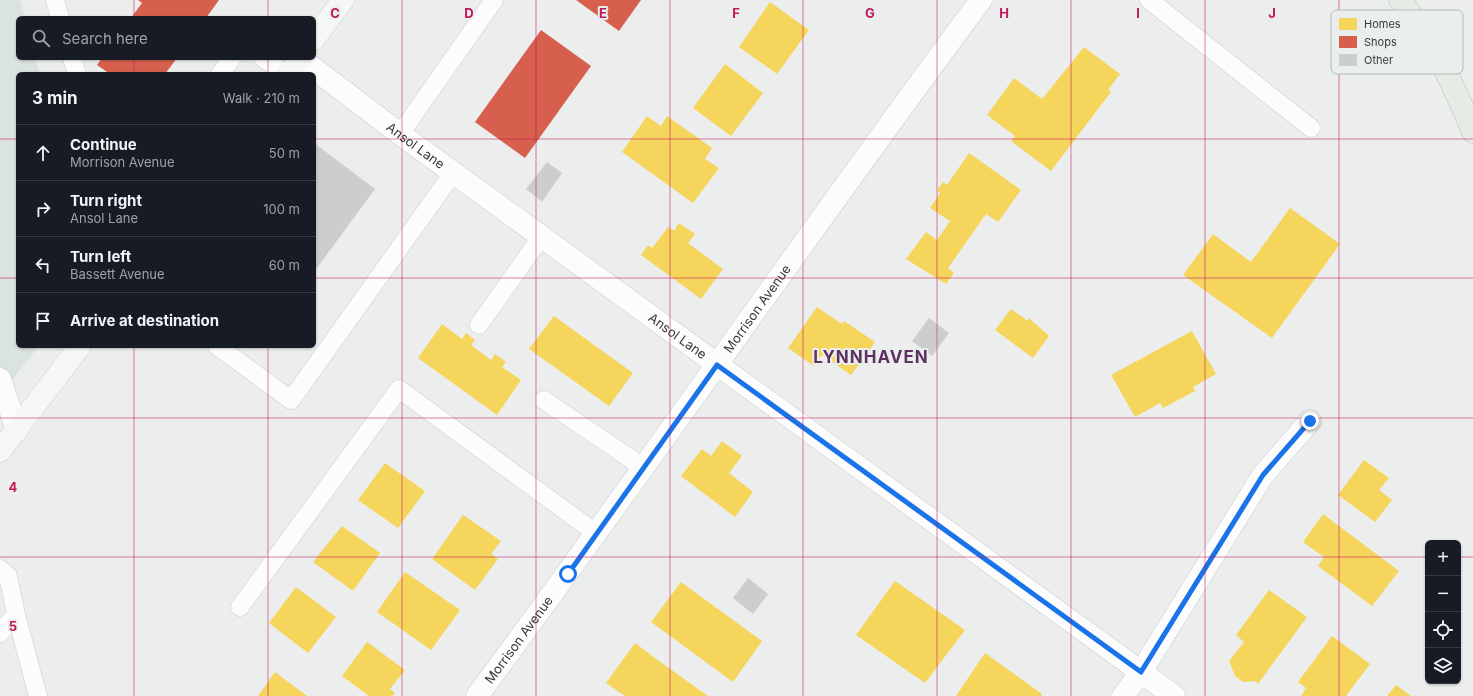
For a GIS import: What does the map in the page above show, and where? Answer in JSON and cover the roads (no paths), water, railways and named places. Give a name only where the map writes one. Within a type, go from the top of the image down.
[{"type":"highway","points":[[1400,0],[1408,10]]},
{"type":"highway","points":[[1447,74],[1455,88],[1473,132]]},
{"type":"street","points":[[316,37],[343,0]]},
{"type":"street","name":"Morrison Avenue","points":[[477,696],[597,534],[901,107],[981,0]]},
{"type":"street","points":[[290,72],[298,60]]},
{"type":"street","name":"Ansol Lane","points":[[303,60],[453,173],[1174,696]]},
{"type":"street","points":[[0,451],[78,348]]},
{"type":"street","points":[[0,380],[17,430]]},
{"type":"street","points":[[1123,696],[1141,672],[1263,475],[1310,421]]},
{"type":"lane","points":[[54,0],[59,16]]},
{"type":"lane","points":[[400,134],[494,0]]},
{"type":"lane","points":[[1149,0],[1311,128]]},
{"type":"lane","points":[[72,60],[76,72]]},
{"type":"lane","points":[[222,72],[230,60]]},
{"type":"lane","points":[[266,60],[282,72]]},
{"type":"lane","points":[[220,348],[291,400],[453,173]]},
{"type":"lane","points":[[480,325],[541,237]]},
{"type":"lane","points":[[240,608],[399,389],[597,534]]},
{"type":"lane","points":[[544,400],[644,468]]},
{"type":"lane","points":[[0,568],[8,576],[16,614],[38,696]]},
{"type":"lane","points":[[0,633],[16,614]]},
{"type":"district","name":"LYNNHAVEN","points":[[871,357]]}]
